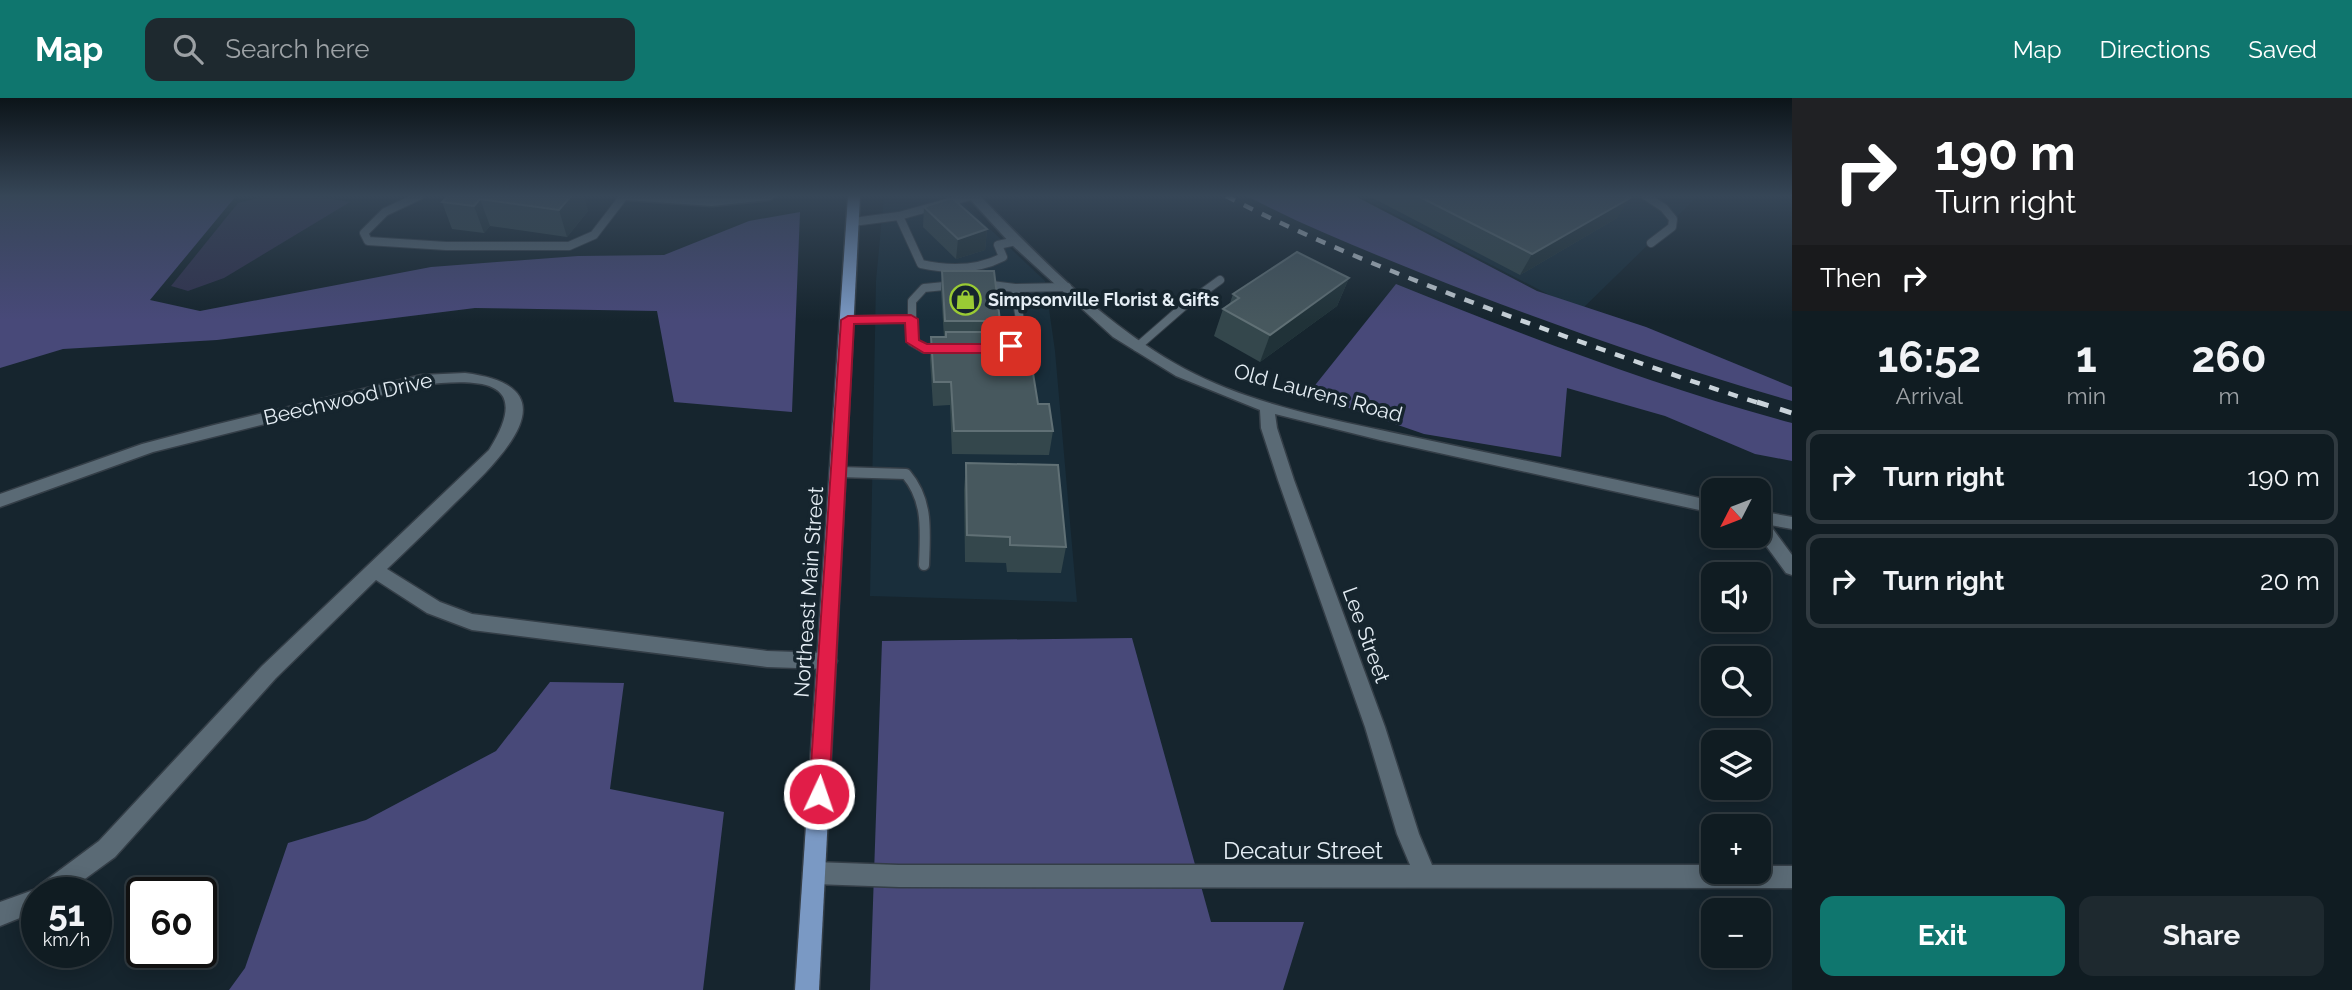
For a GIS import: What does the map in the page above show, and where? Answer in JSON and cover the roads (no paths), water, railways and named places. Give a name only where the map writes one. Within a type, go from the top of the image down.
[{"type":"main road","name":"Northeast Main Street","points":[[807,990],[852,238]]},
{"type":"street","name":"Old Laurens Road","points":[[1014,238],[1118,334],[1137,347],[1181,373],[1268,407],[1380,435],[1701,505]]},
{"type":"street","name":"Beechwood Drive","points":[[0,501],[148,449],[380,389],[453,376],[484,379],[503,387],[514,400],[516,407],[515,422],[509,436],[495,454],[269,672],[107,849],[69,877]]},
{"type":"street","name":"Lee Street","points":[[1268,407],[1269,428],[1286,480],[1375,727],[1408,834],[1426,877]]},
{"type":"street","points":[[1771,519],[1792,523]]},
{"type":"street","points":[[1771,539],[1792,568]]},
{"type":"street","points":[[375,571],[432,608],[455,619],[767,659],[827,661]]},
{"type":"street","name":"Decatur Street","points":[[814,873],[1792,877]]},
{"type":"street","points":[[0,914],[21,905]]},
{"type":"lane","points":[[366,238],[368,242],[446,246],[569,246],[588,238]]},
{"type":"lane","points":[[909,238],[921,264],[938,268],[994,262],[1003,257],[998,245],[1016,240]]},
{"type":"lane","points":[[1651,243],[1658,238]]},
{"type":"lane","points":[[1137,347],[1220,279]]},
{"type":"lane","points":[[977,284],[1015,288],[1067,287]]},
{"type":"lane","points":[[950,349],[924,349],[912,342],[912,301],[918,291],[935,285],[963,285]]},
{"type":"lane","points":[[1001,349],[1020,341],[1022,334],[1015,288]]},
{"type":"lane","points":[[848,320],[911,319]]},
{"type":"lane","points":[[839,472],[906,474],[916,483],[924,502],[924,565]]},
{"type":"railway","points":[[1313,238],[1509,316],[1762,404]]},
{"type":"railway","points":[[1757,402],[1792,413]]},
{"type":"place","name":"Simpsonville Florist & Gifts","points":[[965,300]]}]
